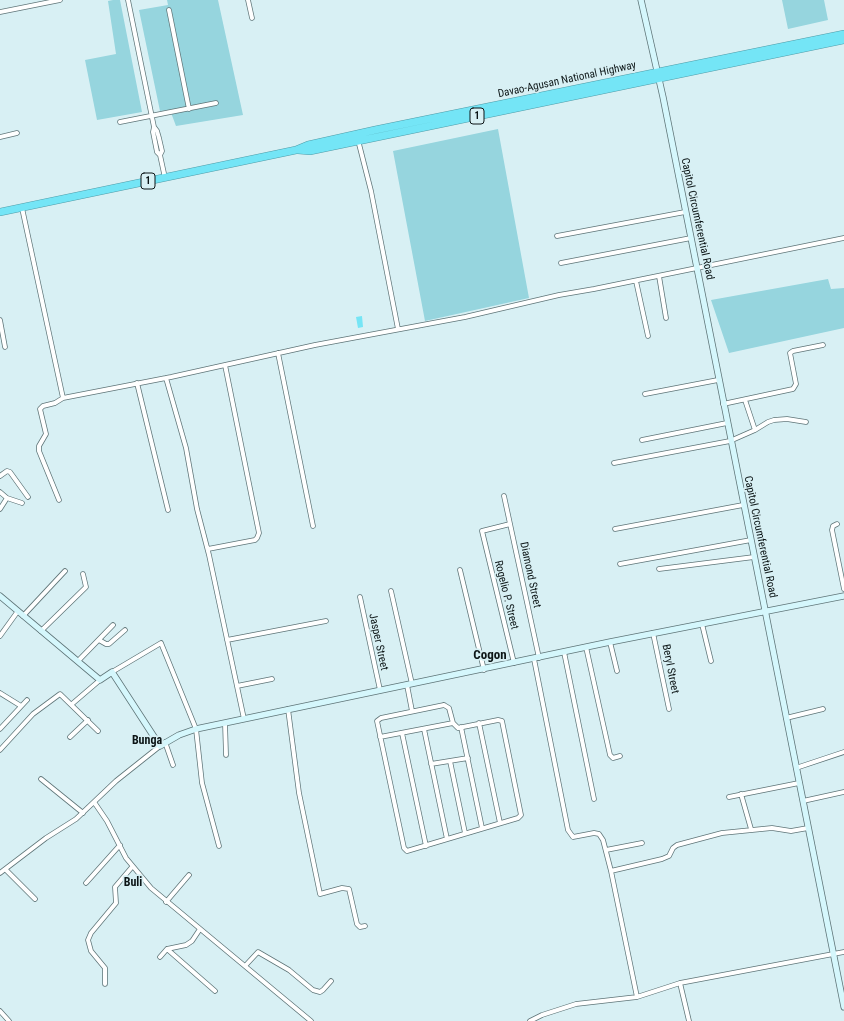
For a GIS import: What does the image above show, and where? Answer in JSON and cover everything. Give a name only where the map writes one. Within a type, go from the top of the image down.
[{"type":"highway","name":"Davao-Agusan National Highway","points":[[0,212],[296,150],[308,145],[376,133],[745,57],[844,34]]},
{"type":"highway","name":"Davao-Agusan National Highway","points":[[745,57],[844,40]]},
{"type":"highway","name":"Davao-Agusan National Highway","points":[[296,150],[310,151],[358,140],[376,133]]},
{"type":"main road","name":"Capitol Circumferential Road","points":[[641,0],[658,75],[691,238],[730,441],[844,1007]]},
{"type":"main road","points":[[0,596],[100,680],[112,672],[163,744],[196,729],[288,709],[484,670],[653,633],[844,596]]},
{"type":"street","points":[[0,12],[60,0]]},
{"type":"street","points":[[128,0],[152,116],[154,127],[153,132],[162,151],[160,155],[165,178]]},
{"type":"street","points":[[248,0],[252,18]]},
{"type":"street","points":[[168,10],[189,109]]},
{"type":"street","points":[[120,122],[216,103]]},
{"type":"street","points":[[0,137],[17,133]]},
{"type":"street","points":[[358,140],[371,191],[398,329]]},
{"type":"street","points":[[22,208],[63,398]]},
{"type":"street","points":[[557,236],[685,212]]},
{"type":"street","points":[[561,263],[691,238]]},
{"type":"street","points":[[58,500],[39,446],[46,434],[40,409],[43,406],[55,403],[63,398],[166,378],[278,353],[465,317],[559,295],[636,281],[844,238]]},
{"type":"street","points":[[659,276],[666,318]]},
{"type":"street","points":[[636,281],[648,336]]},
{"type":"street","points":[[0,320],[5,347]]},
{"type":"street","points":[[723,404],[794,388],[796,384],[790,353],[793,351],[823,345]]},
{"type":"street","points":[[278,353],[313,526]]},
{"type":"street","points":[[208,549],[254,540],[258,538],[259,533],[225,365]]},
{"type":"street","points":[[166,378],[186,448],[197,509],[208,549],[244,719]]},
{"type":"street","points":[[645,394],[718,380]]},
{"type":"street","points":[[137,383],[168,510]]},
{"type":"street","points":[[745,400],[755,430]]},
{"type":"street","points":[[614,463],[730,441],[774,420],[787,419],[806,422]]},
{"type":"street","points":[[642,440],[727,423]]},
{"type":"street","points":[[0,476],[6,471],[10,472],[28,497]]},
{"type":"street","points":[[0,492],[7,498],[22,503]]},
{"type":"street","name":"Diamond Street","points":[[504,496],[568,830],[573,837],[594,833],[599,834],[606,850]]},
{"type":"street","points":[[0,509],[7,498]]},
{"type":"street","points":[[616,529],[743,504]]},
{"type":"street","name":"Rogelio P. Street","points":[[510,524],[482,531],[514,663]]},
{"type":"street","points":[[837,524],[833,526],[832,530],[844,589]]},
{"type":"street","points":[[620,564],[751,540]]},
{"type":"street","points":[[659,569],[754,557]]},
{"type":"street","points":[[460,570],[484,670]]},
{"type":"street","points":[[23,616],[65,571]]},
{"type":"street","points":[[41,631],[85,588],[86,585],[82,574]]},
{"type":"street","points":[[391,591],[410,685],[412,711]]},
{"type":"street","name":"Jasper Street","points":[[360,597],[380,690]]},
{"type":"street","points":[[0,636],[18,611]]},
{"type":"street","points":[[227,640],[326,621]]},
{"type":"street","points":[[702,624],[711,661]]},
{"type":"street","points":[[78,661],[113,625]]},
{"type":"street","points":[[99,640],[109,644],[125,630]]},
{"type":"street","name":"Beryl Street","points":[[653,633],[669,709]]},
{"type":"street","points":[[610,642],[617,671]]},
{"type":"street","points":[[112,672],[161,643],[196,729],[202,783],[219,846]]},
{"type":"street","points":[[586,647],[610,755],[613,758],[620,756]]},
{"type":"street","points":[[564,652],[594,799]]},
{"type":"street","points":[[237,686],[272,679]]},
{"type":"street","points":[[72,704],[100,680]]},
{"type":"street","points":[[0,750],[33,714],[59,694],[64,695],[98,731]]},
{"type":"street","points":[[1,695],[21,706]]},
{"type":"street","points":[[0,729],[27,700]]},
{"type":"street","points":[[446,705],[449,708],[453,723],[457,727],[461,727],[498,720],[503,722],[521,813],[520,817],[408,851],[404,848],[377,724],[379,719],[446,705]]},
{"type":"street","points":[[288,709],[299,793],[320,894],[345,888],[349,889],[357,924],[360,927],[365,926]]},
{"type":"street","points":[[786,718],[823,709]]},
{"type":"street","points":[[70,737],[88,720]]},
{"type":"street","points":[[225,723],[226,755]]},
{"type":"street","points":[[380,736],[453,723]]},
{"type":"street","points":[[479,723],[500,823]]},
{"type":"street","points":[[461,727],[482,828]]},
{"type":"street","points":[[424,729],[447,839]]},
{"type":"street","points":[[402,733],[426,846]]},
{"type":"street","points":[[0,873],[6,870],[39,843],[83,813],[116,781],[163,744],[173,765]]},
{"type":"street","points":[[796,768],[844,752]]},
{"type":"street","points":[[431,764],[468,758]]},
{"type":"street","points":[[450,761],[465,833]]},
{"type":"street","points":[[41,779],[60,796],[83,813]]},
{"type":"street","points":[[729,797],[799,783]]},
{"type":"street","points":[[803,801],[844,792]]},
{"type":"street","points":[[742,794],[751,829]]},
{"type":"street","points":[[94,802],[108,821],[132,867],[166,902],[311,1021]]},
{"type":"street","points":[[611,871],[666,858],[674,847],[722,833],[751,829],[775,828],[791,831],[808,828]]},
{"type":"street","points":[[637,997],[606,850],[642,843]]},
{"type":"street","points":[[86,884],[120,845]]},
{"type":"street","points":[[105,984],[105,968],[91,951],[88,940],[116,903],[115,887],[132,867]]},
{"type":"street","points":[[6,870],[35,899]]},
{"type":"street","points":[[166,902],[189,875]]},
{"type":"street","points":[[160,957],[167,950],[186,945],[195,937],[200,929]]},
{"type":"street","points":[[167,950],[214,991]]},
{"type":"street","points":[[245,966],[258,952],[289,970],[312,990],[320,992],[331,981]]},
{"type":"street","points":[[530,1021],[542,1015],[576,1004],[637,997],[680,984],[844,952]]},
{"type":"street","points":[[680,984],[689,1021]]},
{"type":"street","points":[[0,1011],[9,1021]]},
{"type":"shaded area","points":[[120,0],[142,112],[97,120],[85,60],[116,54],[108,1]]},
{"type":"shaded area","points":[[167,0],[218,0],[243,115],[176,126],[170,110],[160,111],[139,10],[168,5]]},
{"type":"shaded area","points":[[782,0],[824,0],[828,20],[788,29]]},
{"type":"shaded area","points":[[498,129],[529,298],[425,321],[393,151]]},
{"type":"shaded area","points":[[828,279],[831,289],[844,288],[844,328],[729,353],[711,300]]},
{"type":"shaded area","points":[[362,316],[363,327],[358,328],[356,317]]},
{"type":"district","name":"Cogon","points":[[490,656]]},
{"type":"district","name":"Bunga","points":[[147,741]]},
{"type":"district","name":"Buli","points":[[133,883]]}]
